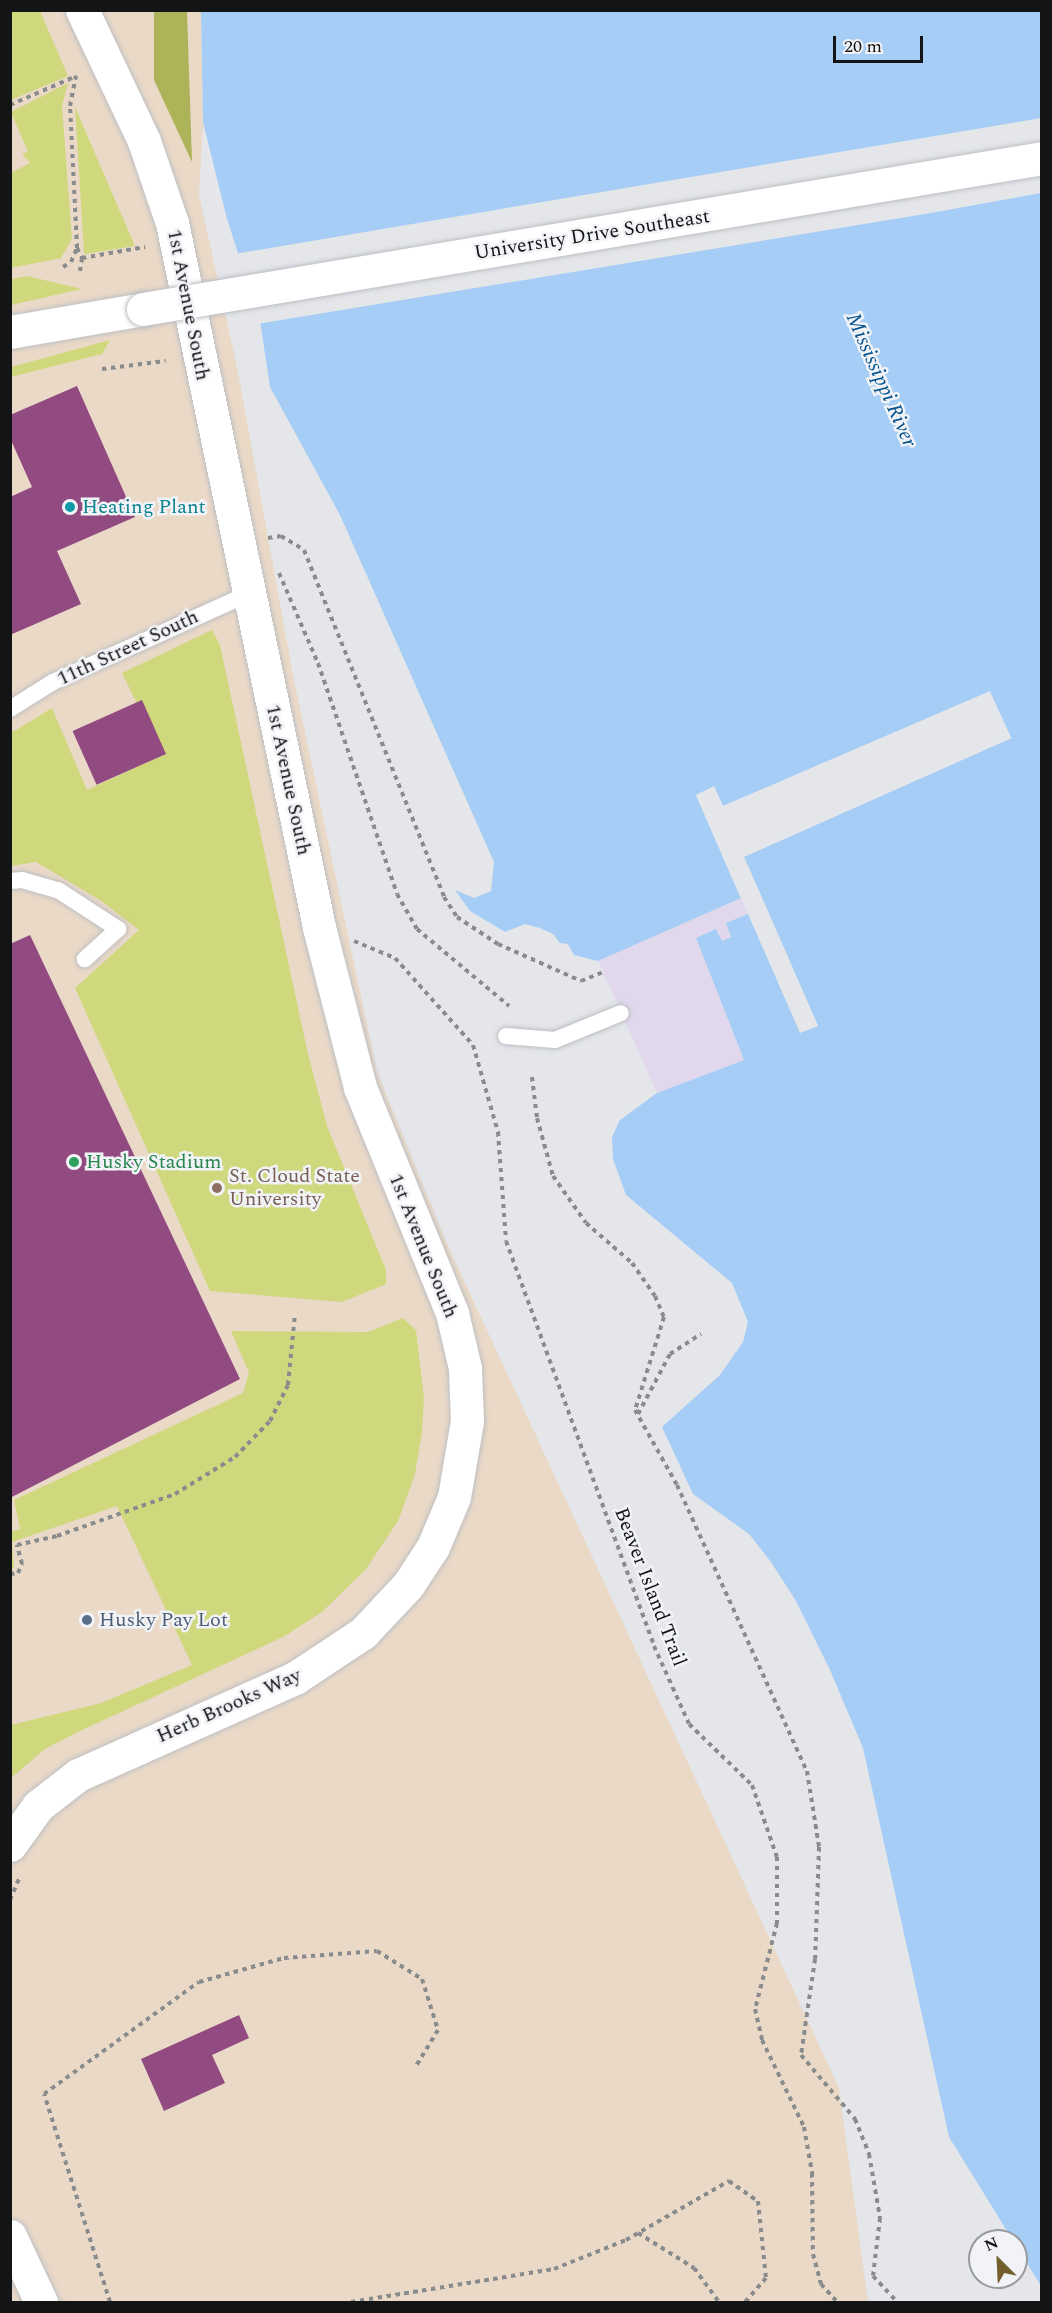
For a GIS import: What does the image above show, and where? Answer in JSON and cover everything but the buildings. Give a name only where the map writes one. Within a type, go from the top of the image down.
[{"type":"street","name":"1st Avenue South","points":[[82,10],[160,181],[319,927],[360,1087],[452,1313],[465,1368],[468,1402],[461,1468],[433,1547]]},
{"type":"street","name":"University Drive Southeast","points":[[75,323],[143,309],[1041,158]]},
{"type":"street","points":[[10,332],[75,323]]},
{"type":"street","points":[[10,347],[75,323]]},
{"type":"street","name":"Herb Brooks Way","points":[[10,1845],[38,1806],[78,1776],[295,1678],[344,1648],[385,1612],[433,1547]]},
{"type":"street","points":[[10,2236],[41,2302]]},
{"type":"lane","name":"11th Street South","points":[[10,709],[53,682],[248,594]]},
{"type":"lane","points":[[10,881],[58,890],[118,929],[85,959]]},
{"type":"lane","points":[[506,1036],[555,1040],[621,1013]]},
{"type":"path","points":[[10,105],[76,76],[70,106],[77,248],[82,258],[80,271]]},
{"type":"path","points":[[82,258],[152,246]]},
{"type":"path","points":[[63,267],[71,262],[77,248]]},
{"type":"path","points":[[102,369],[165,361]]},
{"type":"path","points":[[267,538],[281,536],[304,550],[444,897],[457,917],[498,944],[581,981],[603,972]]},
{"type":"path","points":[[275,562],[318,663],[398,894],[417,929],[508,1006]]},
{"type":"path","name":"Beaver Island Trail","points":[[319,927],[395,958],[473,1044],[498,1132],[506,1241],[654,1646],[689,1724],[752,1785],[777,1857],[777,1923],[755,2009],[762,2040],[804,2127],[812,2173],[813,2254],[821,2284],[837,2302]]},
{"type":"path","points":[[532,1077],[537,1118],[553,1176],[586,1223],[632,1263],[655,1296],[664,1317],[637,1395],[637,1414],[677,1485],[807,1771],[819,1846],[815,1959],[801,2055],[859,2128],[869,2154],[880,2218],[873,2276],[897,2302]]},
{"type":"path","points":[[10,1574],[18,1573],[22,1564],[17,1545],[57,1536],[175,1494],[236,1457],[270,1421],[288,1385],[295,1313]]},
{"type":"path","points":[[637,1414],[670,1354],[701,1334]]},
{"type":"path","points":[[110,2302],[44,2094],[199,1982],[284,1958],[377,1951],[422,1979],[438,2030],[416,2066]]},
{"type":"path","points":[[351,2302],[554,2269],[638,2233],[729,2181],[758,2201],[766,2278],[745,2302]]},
{"type":"path","points":[[638,2233],[694,2268],[719,2302]]},
{"type":"shaded area","name":"St. Cloud State University","points":[[11,11],[201,11],[203,122],[199,195],[237,367],[293,675],[377,1072],[447,1244],[839,2088],[868,2302],[11,2302]]},
{"type":"shaded area","points":[[741,898],[748,914],[726,923],[732,937],[722,941],[696,938],[744,1060],[657,1093],[598,961]]},
{"type":"green space","points":[[11,10],[40,11],[68,76],[11,100]]},
{"type":"green space","points":[[154,11],[187,11],[192,162],[154,80]]},
{"type":"green space","points":[[68,83],[62,106],[72,239],[61,258],[11,268],[11,173],[30,163],[22,154],[28,152],[11,112]]},
{"type":"green space","points":[[75,107],[135,246],[84,254]]},
{"type":"green space","points":[[27,276],[82,289],[11,305],[11,279]]},
{"type":"green space","points":[[110,340],[102,354],[11,377],[11,367]]},
{"type":"green space","points":[[212,630],[220,645],[308,1054],[327,1126],[386,1270],[386,1284],[342,1302],[210,1291],[75,988],[139,930],[100,900],[36,862],[11,866],[11,733],[52,708],[87,790],[162,755],[122,673]]},
{"type":"green space","points":[[403,1318],[416,1330],[424,1398],[422,1432],[415,1474],[398,1521],[366,1569],[322,1612],[285,1636],[45,1749],[11,1778],[11,1725],[101,1703],[192,1665],[117,1506],[12,1542],[14,1567],[11,1568],[11,1532],[20,1529],[14,1500],[243,1393],[249,1373],[231,1331],[368,1332]]},
{"type":"water","points":[[201,11],[1041,11],[1041,669],[723,806],[714,787],[696,795],[741,898],[598,961],[574,955],[568,944],[560,943],[553,934],[540,928],[525,924],[505,932],[470,911],[455,890],[474,898],[491,891],[494,862],[340,515],[270,387],[260,321],[227,219],[203,122]]},
{"type":"water","points":[[1041,725],[1041,2286],[1028,2265],[1028,2229],[1006,2229],[949,2137],[863,1748],[830,1670],[796,1601],[771,1562],[749,1534],[693,1494],[662,1427],[720,1375],[743,1342],[748,1322],[732,1283],[626,1195],[613,1159],[612,1137],[620,1120],[657,1093],[744,1060],[696,938],[716,929],[722,941],[731,937],[726,923],[748,914],[800,1032],[818,1026],[744,857]]},
{"type":"pier","points":[[1041,118],[1041,193],[925,214],[257,324],[234,254]]},
{"type":"pier","points":[[714,786],[724,809],[713,790],[700,796],[742,901],[696,795]]},
{"type":"pier","points":[[743,854],[818,1026],[800,1033],[747,911],[802,1029],[814,1024]]},
{"type":"waterway","name":"Mississippi River","points":[[984,614],[1042,740]]},
{"type":"place","name":"Heating Plant","points":[[70,507]]},
{"type":"place","name":"Husky Stadium","points":[[74,1162]]},
{"type":"place","name":"St. Cloud State University","points":[[217,1188]]},
{"type":"place","name":"Husky Pay Lot","points":[[87,1620]]}]
